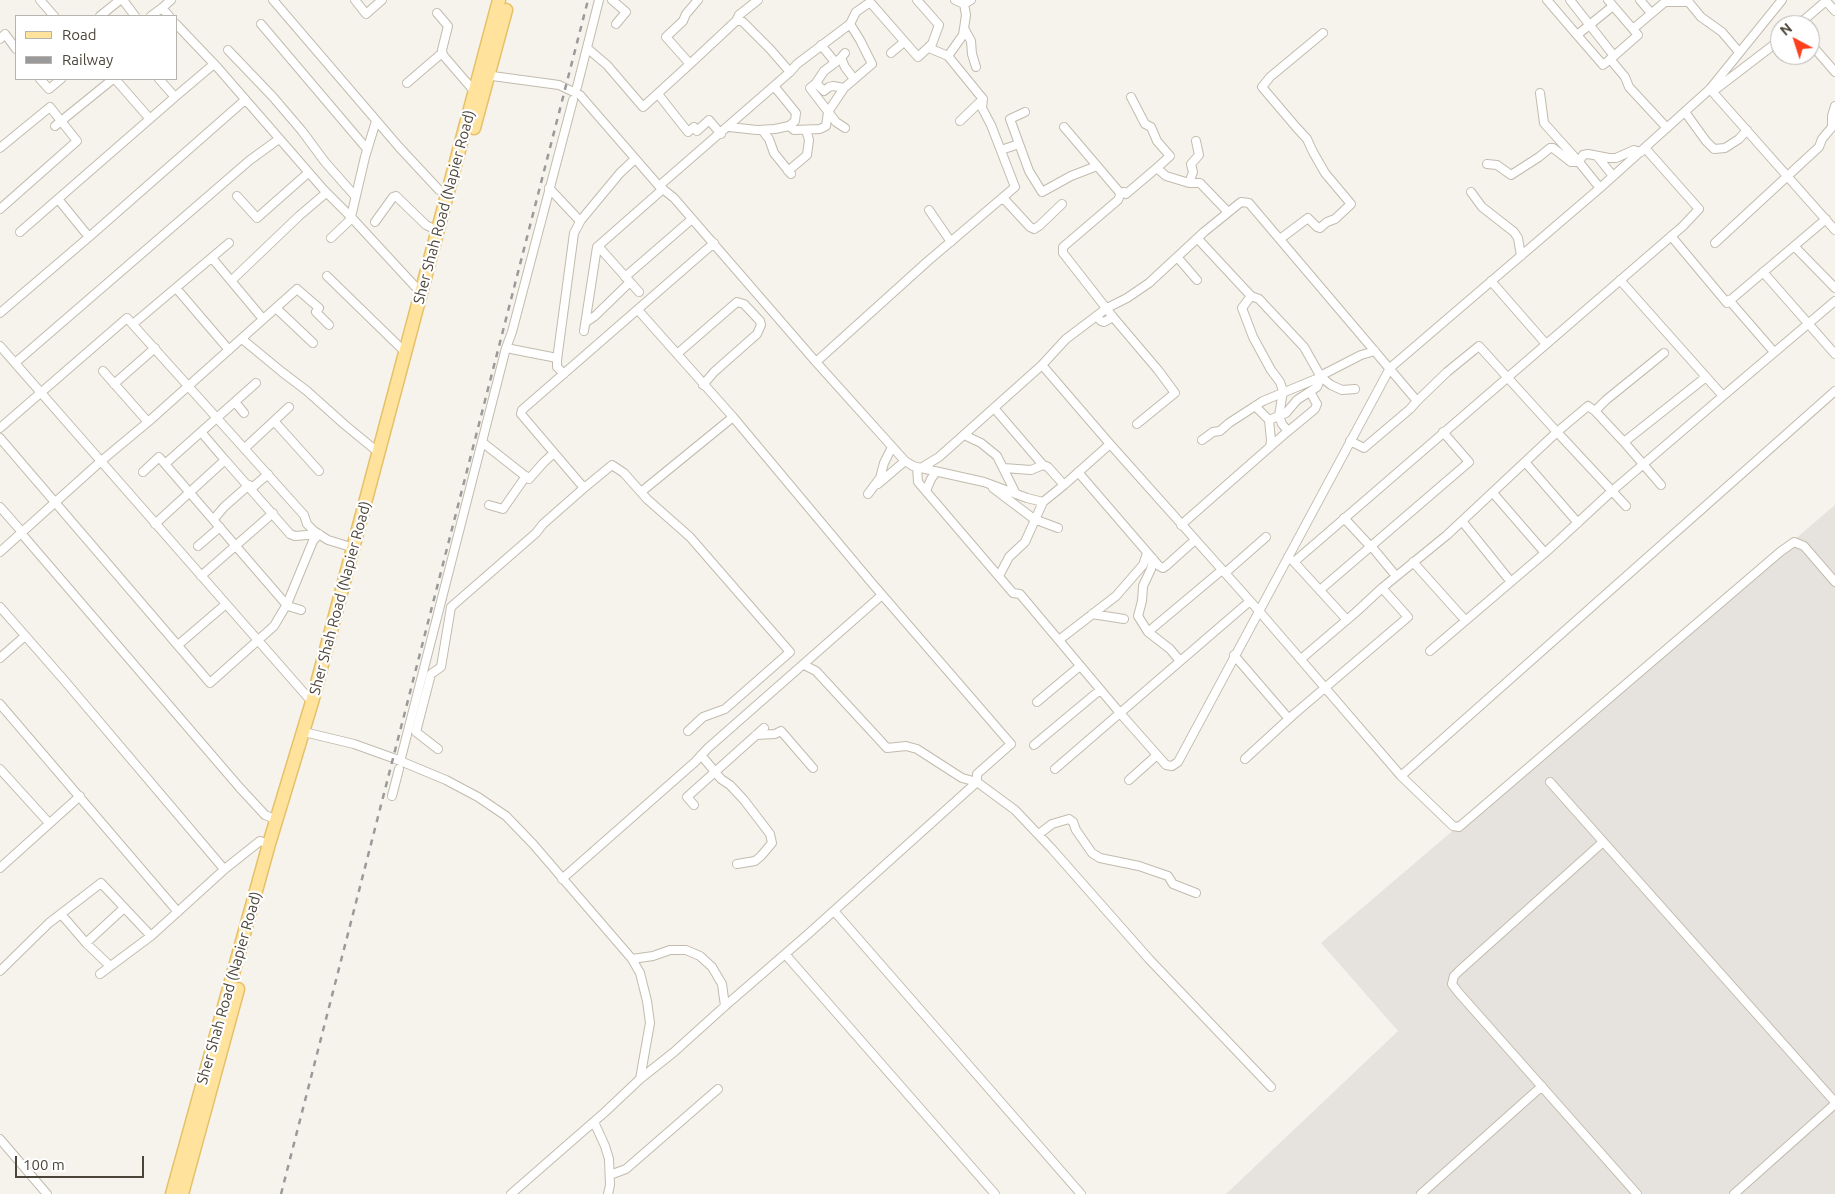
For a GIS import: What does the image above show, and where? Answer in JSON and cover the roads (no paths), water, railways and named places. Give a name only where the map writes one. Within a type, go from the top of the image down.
[{"type":"main road","name":"Sher Shah Road (Napier Road)","points":[[182,1194],[257,902],[270,844],[307,732],[312,702],[354,563],[354,548],[382,453],[484,75],[501,0]]},
{"type":"main road","name":"Sher Shah Road (Napier Road)","points":[[172,1194],[307,732],[354,563],[474,91],[484,75]]},
{"type":"street","points":[[40,0],[53,15]]},
{"type":"street","points":[[101,15],[122,0],[134,15]]},
{"type":"street","points":[[152,15],[171,0]]},
{"type":"street","points":[[273,0],[376,121],[439,190],[448,195]]},
{"type":"street","points":[[355,0],[366,14],[382,0]]},
{"type":"street","points":[[576,87],[599,0]]},
{"type":"street","points":[[612,0],[626,12],[616,24]]},
{"type":"street","points":[[690,64],[666,37],[683,21],[686,14],[698,0]]},
{"type":"street","points":[[587,48],[607,65],[643,107],[758,0]]},
{"type":"street","points":[[584,331],[595,252],[598,246],[790,72],[796,64],[850,24],[856,12],[869,1],[918,57],[929,48],[939,25],[917,0]]},
{"type":"street","points":[[948,56],[963,36],[965,30],[968,2],[955,0]]},
{"type":"street","points":[[1559,0],[1550,3],[1603,65],[1638,35],[1611,3],[1577,34]]},
{"type":"street","points":[[1570,0],[1612,57],[1629,87],[1667,128]]},
{"type":"street","points":[[1640,0],[1651,13]]},
{"type":"street","points":[[1633,29],[1665,2],[1690,3],[1698,0]]},
{"type":"street","points":[[919,467],[918,482],[1013,593],[1020,594],[1157,755],[1166,765],[1172,766],[1178,762],[1259,611],[1291,560],[1350,441],[1390,368],[1600,188],[1710,89],[1782,0]]},
{"type":"street","points":[[1810,15],[1826,2],[1835,11]]},
{"type":"street","points":[[1690,3],[1701,17],[1722,32],[1739,52]]},
{"type":"street","points":[[162,8],[168,15]]},
{"type":"street","points":[[407,83],[442,53],[448,26],[438,13]]},
{"type":"street","points":[[736,21],[743,22],[790,72]]},
{"type":"street","points":[[261,24],[367,149]]},
{"type":"street","points":[[789,126],[794,130],[806,130],[820,129],[826,126],[828,112],[844,88],[872,64],[850,24]]},
{"type":"street","points":[[178,26],[214,64],[326,193],[352,218],[422,294]]},
{"type":"street","points":[[0,27],[3,36],[15,47]]},
{"type":"street","points":[[965,30],[971,41],[976,68]]},
{"type":"street","points":[[1280,239],[1308,218],[1320,228],[1327,222],[1335,219],[1351,204],[1325,173],[1308,139],[1262,87],[1270,77],[1323,33]]},
{"type":"street","points":[[891,53],[904,42]]},
{"type":"street","points":[[821,46],[840,58],[854,79]]},
{"type":"street","points":[[816,362],[1015,187],[991,125],[982,108],[983,99],[948,56],[929,48]]},
{"type":"street","points":[[1710,89],[1716,88],[1770,48]]},
{"type":"street","points":[[228,50],[273,97],[355,196]]},
{"type":"street","points":[[442,53],[474,91]]},
{"type":"street","points":[[1820,55],[1835,72]]},
{"type":"street","points":[[840,58],[824,70],[816,83],[810,88],[836,122],[845,128]]},
{"type":"street","points":[[20,232],[214,64]]},
{"type":"street","points":[[484,75],[559,85],[580,95],[661,188],[674,198],[905,462],[913,466],[990,485],[1043,502]]},
{"type":"street","points":[[41,80],[49,89],[60,80]]},
{"type":"street","points":[[58,124],[113,80]]},
{"type":"street","points":[[115,80],[150,120]]},
{"type":"street","points":[[160,80],[175,97]]},
{"type":"street","points":[[816,83],[824,91],[833,86],[844,88]]},
{"type":"street","points":[[729,127],[743,130],[762,130],[789,126],[794,121],[796,113],[774,86]]},
{"type":"street","points":[[1710,89],[1835,229]]},
{"type":"street","points":[[1540,92],[1544,123],[1600,188]]},
{"type":"street","points":[[658,94],[688,132],[694,127],[697,131],[709,120],[721,134]]},
{"type":"street","points":[[1121,194],[1124,192],[1126,194],[1170,156],[1157,141],[1150,127],[1145,124],[1131,97]]},
{"type":"street","points":[[960,121],[983,99]]},
{"type":"street","points":[[0,313],[245,100]]},
{"type":"street","points":[[401,758],[506,348],[512,332],[573,100]]},
{"type":"street","points":[[1715,243],[1819,147],[1822,139],[1832,127],[1832,116],[1835,106]]},
{"type":"street","points":[[0,135],[3,145],[50,108],[58,124],[77,141],[0,209]]},
{"type":"street","points":[[1025,112],[1010,119],[1029,170],[1042,192],[1071,176],[1097,166]]},
{"type":"street","points":[[1685,112],[1706,141],[1714,148],[1725,148],[1739,139],[1747,130]]},
{"type":"street","points":[[331,238],[352,218],[355,196],[376,121]]},
{"type":"street","points":[[1064,127],[1121,194]]},
{"type":"street","points":[[762,130],[769,139],[774,153],[790,172],[808,155],[809,140],[806,130]]},
{"type":"street","points":[[15,363],[250,160],[279,139]]},
{"type":"street","points":[[1189,183],[1192,172],[1191,164],[1199,155],[1196,141]]},
{"type":"street","points":[[1001,150],[1019,144]]},
{"type":"street","points":[[1487,164],[1497,165],[1510,175],[1540,157],[1550,148],[1553,148],[1570,162],[1579,162]]},
{"type":"street","points":[[1291,560],[1344,518],[1507,378],[1671,236],[1699,209],[1643,150],[1634,150],[1616,158],[1588,154],[1583,155],[1579,162]]},
{"type":"street","points":[[1597,156],[1613,176]]},
{"type":"street","points":[[564,374],[557,367],[557,358],[574,233],[580,221],[620,173],[635,159]]},
{"type":"street","points":[[1159,166],[1159,170],[1166,176],[1189,183],[1200,183],[1228,212]]},
{"type":"street","points":[[237,196],[257,218],[308,173]]},
{"type":"street","points":[[549,188],[580,221]]},
{"type":"street","points":[[1470,192],[1482,207],[1514,232],[1520,244],[1522,256]]},
{"type":"street","points":[[231,281],[326,193]]},
{"type":"street","points":[[1121,194],[1118,200],[1063,247],[1063,253],[1175,393],[1137,424]]},
{"type":"street","points":[[376,222],[392,198],[396,196],[426,225],[438,231]]},
{"type":"street","points":[[58,198],[88,237]]},
{"type":"street","points":[[1000,200],[1006,201],[1030,227],[1034,228],[1039,226],[1062,204]]},
{"type":"street","points":[[919,467],[939,457],[1042,364],[1066,339],[1107,308],[1150,283],[1241,202],[1249,203],[1417,400]]},
{"type":"street","points":[[929,210],[951,242]]},
{"type":"street","points":[[586,322],[595,316],[627,280],[692,219]]},
{"type":"street","points":[[1671,236],[1727,303],[1826,219]]},
{"type":"street","points":[[1198,239],[1251,296],[1259,299],[1304,347],[1321,377],[1331,386],[1342,390],[1355,390]]},
{"type":"street","points":[[133,324],[228,243]]},
{"type":"street","points":[[584,488],[521,414],[522,410],[714,244]]},
{"type":"street","points":[[598,246],[627,280],[640,292]]},
{"type":"street","points":[[1794,246],[1835,288]]},
{"type":"street","points":[[212,258],[263,319]]},
{"type":"street","points":[[1178,258],[1196,280]]},
{"type":"street","points":[[1763,272],[1835,354]]},
{"type":"street","points":[[326,276],[406,353]]},
{"type":"street","points":[[1620,280],[1723,396]]},
{"type":"street","points":[[1492,281],[1546,344]]},
{"type":"street","points":[[176,288],[229,350]]},
{"type":"street","points":[[0,552],[297,289],[319,308],[316,312],[329,325]]},
{"type":"street","points":[[1251,296],[1242,308],[1252,337],[1280,382],[1283,391],[1279,416],[1288,431],[1286,433]]},
{"type":"street","points":[[1730,300],[1774,352]]},
{"type":"street","points":[[1430,650],[1545,553],[1643,464],[1835,301]]},
{"type":"street","points":[[677,354],[736,302],[744,304],[760,321],[761,325],[757,334],[714,372],[703,385]]},
{"type":"street","points":[[276,308],[313,343]]},
{"type":"street","points":[[512,1194],[640,1079],[674,1052],[834,911],[977,782],[977,774],[1011,744],[882,595],[733,417],[638,310]]},
{"type":"street","points":[[1096,316],[1101,322],[1113,317]]},
{"type":"street","points":[[0,428],[127,318],[268,474],[304,515],[308,524],[328,540],[354,548]]},
{"type":"street","points":[[242,338],[345,425],[382,453]]},
{"type":"street","points":[[0,346],[312,702]]},
{"type":"street","points":[[1350,441],[1364,448],[1410,409],[1446,372],[1479,346],[1626,506]]},
{"type":"street","points":[[114,384],[155,348]]},
{"type":"street","points":[[506,348],[557,358]]},
{"type":"street","points":[[1202,440],[1213,432],[1220,431],[1255,406],[1283,391],[1321,377],[1361,355],[1375,351]]},
{"type":"street","points":[[1595,411],[1664,353]]},
{"type":"street","points":[[1042,364],[1401,776],[1453,826],[1459,827],[1794,542],[1804,546],[1835,582]]},
{"type":"street","points":[[103,371],[148,422]]},
{"type":"street","points":[[1269,420],[1291,408],[1298,400],[1317,387],[1321,377]]},
{"type":"street","points":[[1624,442],[1706,377]]},
{"type":"street","points":[[165,464],[256,383]]},
{"type":"street","points":[[1401,776],[1835,391]]},
{"type":"street","points":[[1181,525],[1315,409],[1317,404],[1310,392]]},
{"type":"street","points":[[235,402],[244,414]]},
{"type":"street","points":[[1255,406],[1269,420],[1270,447]]},
{"type":"street","points":[[1300,659],[1462,521],[1557,432],[1588,406],[1624,442],[1661,485]]},
{"type":"street","points":[[245,448],[289,407]]},
{"type":"street","points":[[994,408],[1043,465],[1048,467],[1064,485]]},
{"type":"street","points":[[641,492],[733,417]]},
{"type":"street","points":[[274,421],[319,471]]},
{"type":"street","points":[[201,432],[290,534],[295,536],[319,534]]},
{"type":"street","points":[[1320,590],[1469,462],[1443,432]]},
{"type":"street","points":[[964,435],[981,443],[997,456],[1016,494]]},
{"type":"street","points":[[0,438],[210,683],[274,626],[287,604],[313,541],[319,534]]},
{"type":"street","points":[[482,442],[530,479],[554,453]]},
{"type":"street","points":[[999,576],[1009,557],[1025,542],[1043,502],[1110,444]]},
{"type":"street","points":[[892,447],[884,463],[880,478],[870,491],[905,462]]},
{"type":"street","points":[[143,472],[159,457],[287,604],[301,610]]},
{"type":"street","points":[[155,524],[225,460]]},
{"type":"street","points":[[1525,462],[1578,523]]},
{"type":"street","points":[[438,748],[416,732],[431,674],[441,667],[451,607],[612,465],[624,473],[641,492],[690,537],[790,652],[725,709],[703,717],[688,731]]},
{"type":"street","points":[[1004,468],[1030,470],[1043,465]]},
{"type":"street","points":[[926,491],[936,472]]},
{"type":"street","points":[[1078,472],[1147,553],[1163,568],[1195,540]]},
{"type":"street","points":[[214,519],[224,507],[268,474]]},
{"type":"street","points":[[489,504],[503,509],[526,476]]},
{"type":"street","points":[[990,485],[1034,519],[1058,528]]},
{"type":"street","points":[[1493,493],[1545,553]]},
{"type":"street","points":[[0,507],[240,788],[265,815],[277,820]]},
{"type":"street","points":[[201,576],[273,513]]},
{"type":"street","points":[[1344,518],[1396,576]]},
{"type":"street","points":[[1462,521],[1511,582]]},
{"type":"street","points":[[198,546],[220,527]]},
{"type":"street","points":[[1148,632],[1266,537]]},
{"type":"street","points":[[1059,640],[1116,596],[1143,565],[1147,553]]},
{"type":"street","points":[[1153,559],[1151,569],[1143,586],[1138,616],[1148,632],[1170,649],[1180,661]]},
{"type":"street","points":[[1291,560],[1347,620]]},
{"type":"street","points":[[1413,562],[1465,620]]},
{"type":"street","points":[[1245,759],[1408,617],[1382,588]]},
{"type":"street","points":[[562,879],[882,595]]},
{"type":"street","points":[[1055,769],[1250,601]]},
{"type":"street","points":[[178,645],[226,604]]},
{"type":"street","points":[[0,607],[224,870]]},
{"type":"street","points":[[1092,614],[1124,619]]},
{"type":"street","points":[[0,658],[25,636]]},
{"type":"street","points":[[1234,656],[1289,719]]},
{"type":"street","points":[[804,664],[816,671],[887,748],[906,746],[917,749],[962,778],[977,782],[1015,810],[1149,959],[1271,1087]]},
{"type":"street","points":[[1038,702],[1080,666]]},
{"type":"street","points":[[1034,745],[1100,690]]},
{"type":"street","points":[[0,704],[178,912]]},
{"type":"street","points":[[694,805],[688,797],[714,771],[764,728]]},
{"type":"street","points":[[756,735],[776,734],[781,731],[813,768]]},
{"type":"street","points":[[307,732],[354,744],[446,780],[478,797],[506,816],[533,844],[632,959],[640,973],[647,1000],[650,1023],[640,1079]]},
{"type":"street","points":[[1130,780],[1157,755]]},
{"type":"street","points":[[701,756],[720,779],[730,785],[744,800],[770,834],[772,843],[761,856],[754,861],[737,864]]},
{"type":"street","points":[[0,769],[49,823]]},
{"type":"street","points":[[392,796],[399,769]]},
{"type":"street","points":[[1550,782],[1835,1103],[1734,1194]]},
{"type":"street","points":[[0,868],[80,796]]},
{"type":"street","points":[[1038,834],[1052,824],[1069,819],[1073,822],[1076,830],[1092,853],[1100,858],[1130,864],[1168,876],[1174,884],[1196,893]]},
{"type":"street","points":[[100,974],[151,936],[224,870],[260,841],[270,844]]},
{"type":"street","points":[[1603,842],[1454,976],[1452,984],[1637,1194]]},
{"type":"street","points":[[0,972],[49,923],[101,883],[151,936]]},
{"type":"street","points":[[86,943],[124,908]]},
{"type":"street","points":[[834,911],[1081,1194]]},
{"type":"street","points":[[61,914],[86,943],[110,966]]},
{"type":"street","points":[[632,959],[654,956],[670,950],[686,950],[700,956],[712,967],[722,984],[725,1006]]},
{"type":"street","points":[[785,954],[995,1194]]},
{"type":"street","points":[[1421,1194],[1542,1086]]},
{"type":"street","points":[[610,1174],[626,1169],[718,1089]]},
{"type":"street","points":[[594,1122],[609,1159],[608,1194]]},
{"type":"street","points":[[0,1139],[47,1194]]},
{"type":"railway","points":[[281,1194],[588,0]]}]
